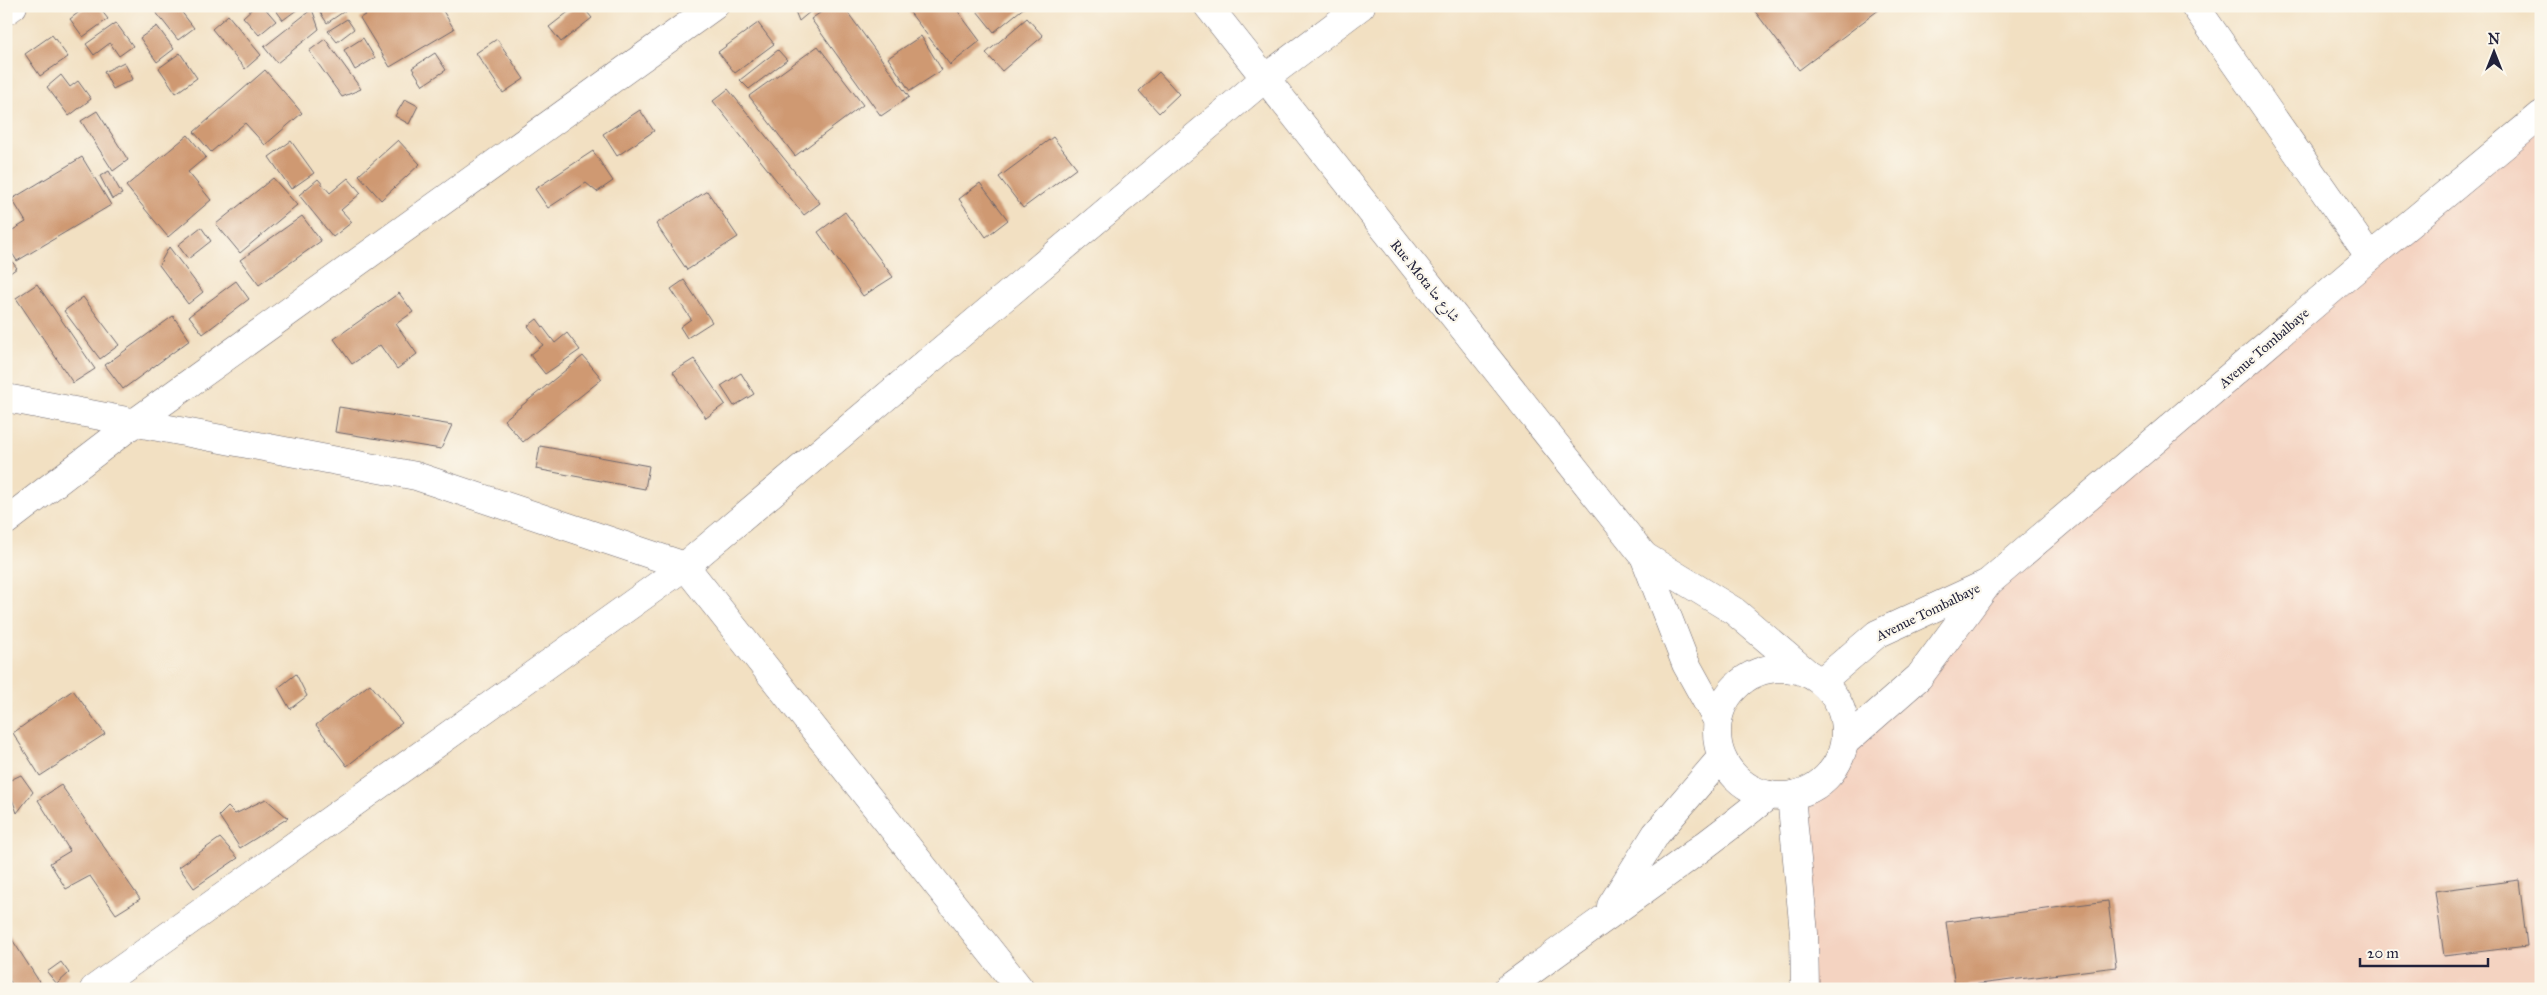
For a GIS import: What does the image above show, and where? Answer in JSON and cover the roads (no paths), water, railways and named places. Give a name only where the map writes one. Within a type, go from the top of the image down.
[{"type":"main road","points":[[6,12],[13,6]]},
{"type":"main road","points":[[6,521],[134,422],[714,6]]},
{"type":"main road","name":"Rue Mota شارع متا","points":[[1208,6],[1644,556]]},
{"type":"main road","points":[[94,989],[685,566],[1264,79],[1361,6]]},
{"type":"main road","points":[[2195,6],[2370,257]]},
{"type":"main road","name":"Avenue Tombalbaye","points":[[1845,742],[1919,677],[1989,582],[2370,257],[2541,115]]},
{"type":"main road","points":[[6,398],[416,476],[685,566],[1020,989]]},
{"type":"main road","points":[[1507,989],[1605,916],[1780,796],[1817,786],[1836,767],[1845,742],[1846,725],[1842,708],[1834,694],[1734,611],[1644,556]]},
{"type":"main road","points":[[1644,556],[1686,664],[1717,720]]},
{"type":"main road","name":"Avenue Tombalbaye","points":[[1814,677],[1878,634],[1989,582]]},
{"type":"main road","points":[[1780,796],[1749,788],[1732,776],[1721,758],[1716,740],[1717,720],[1723,702],[1734,686],[1751,675],[1769,669],[1789,668],[1814,677]]},
{"type":"main road","points":[[1605,916],[1656,834],[1721,758]]},
{"type":"main road","points":[[1780,796],[1804,933],[1805,989]]}]
